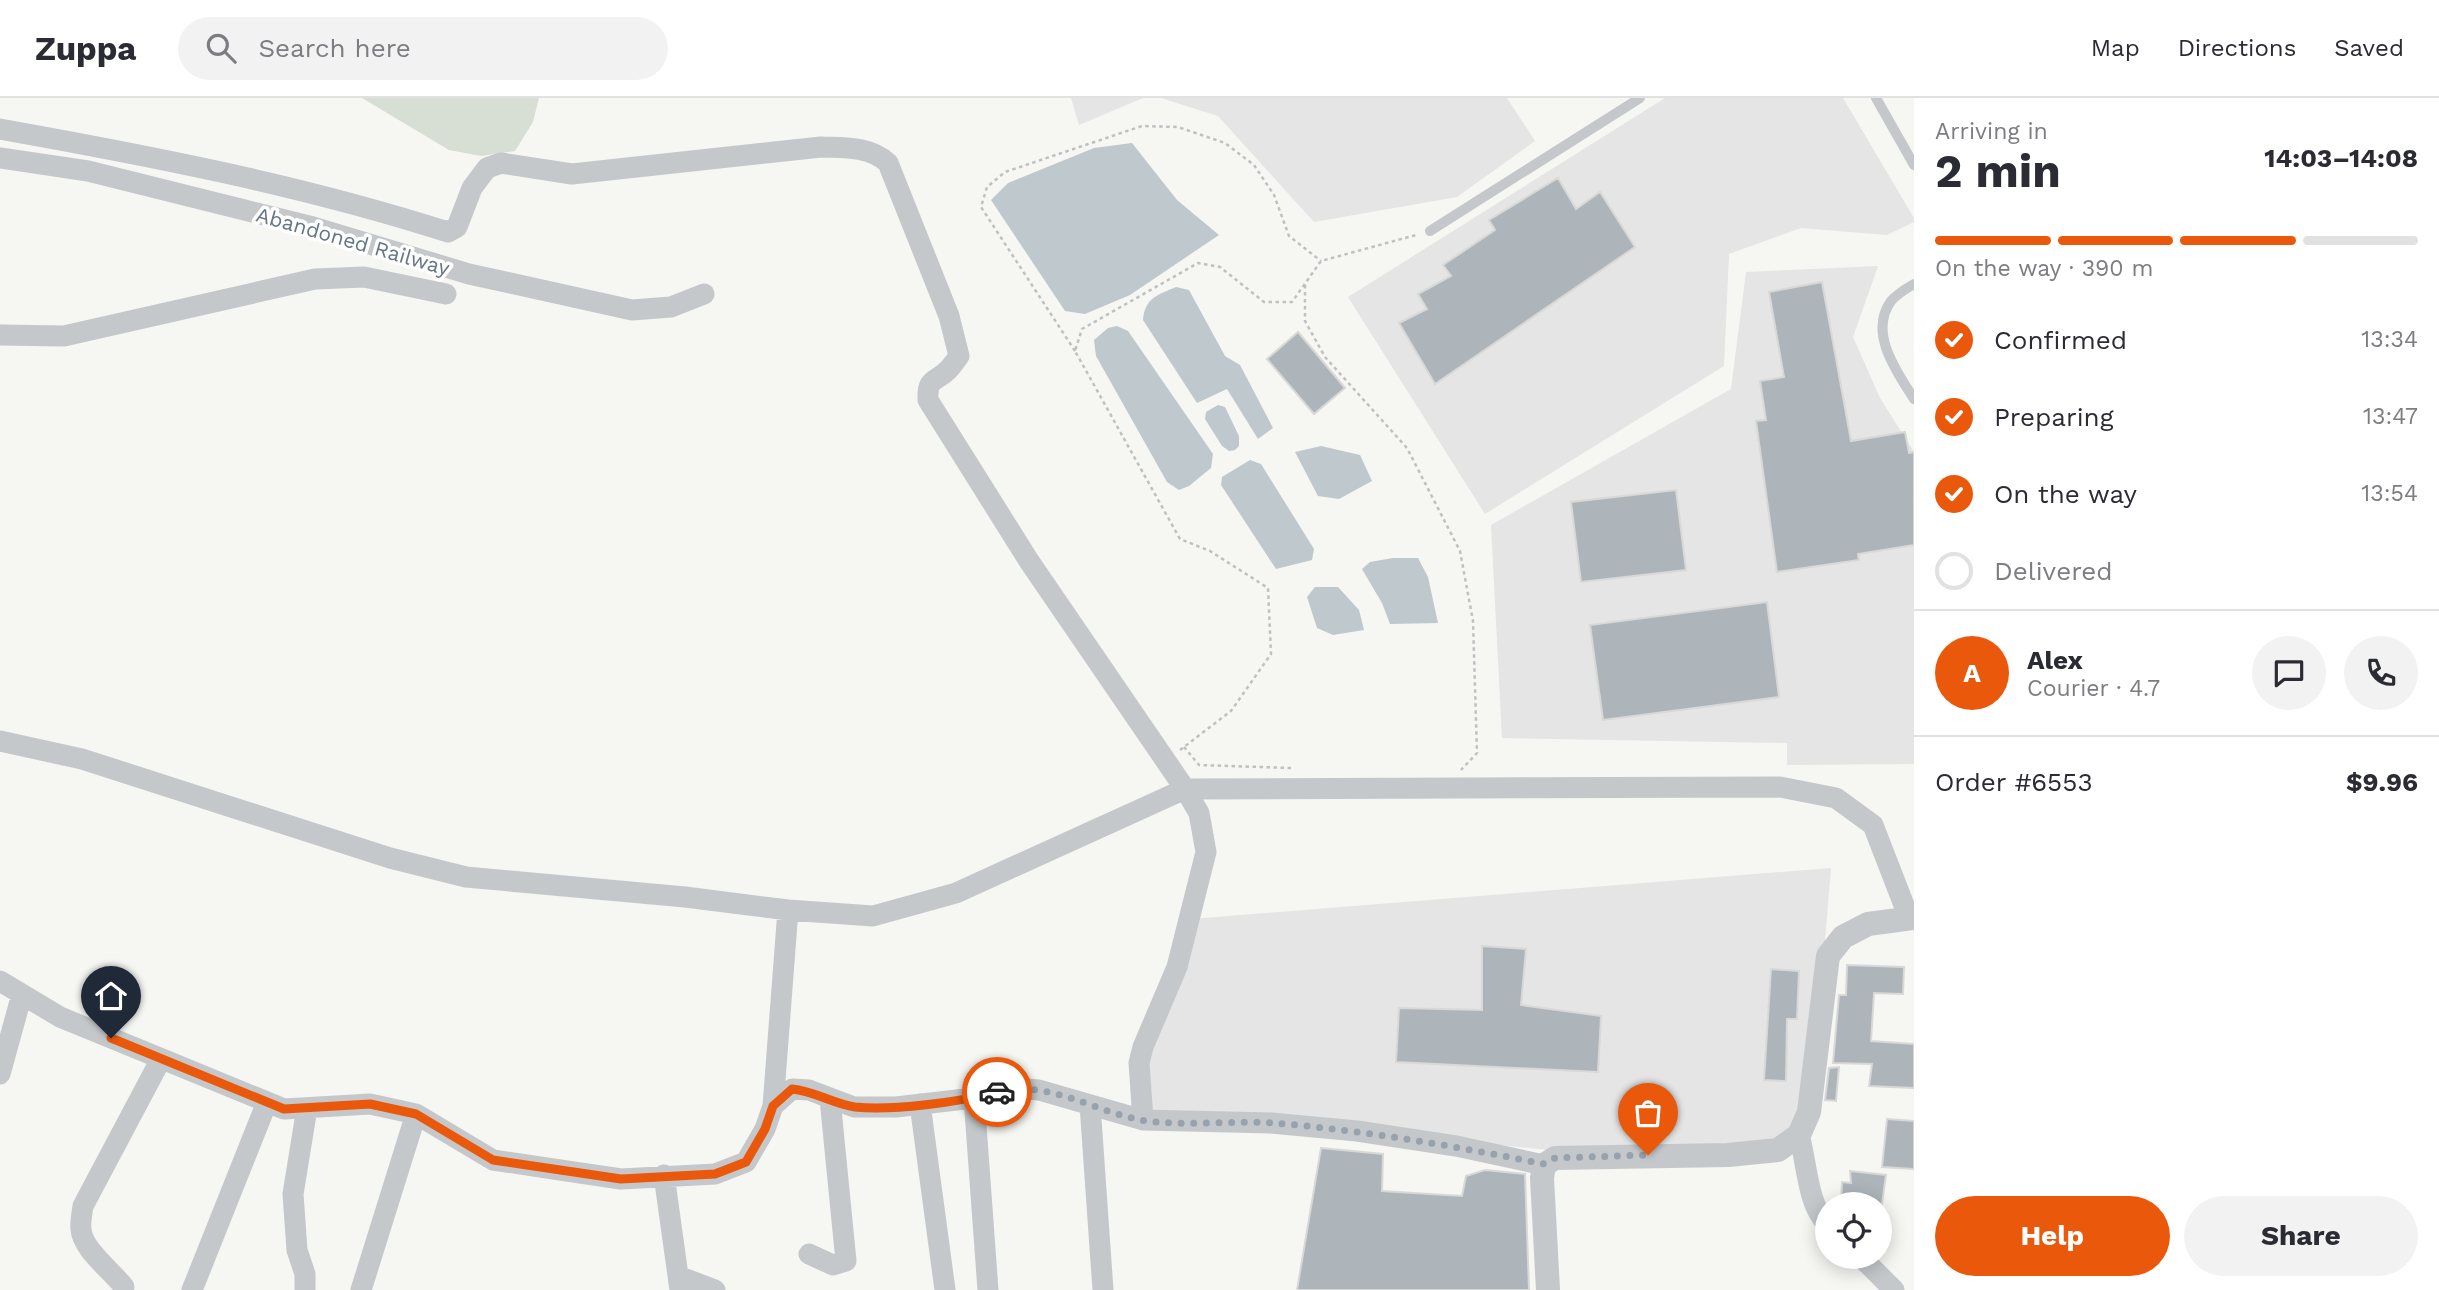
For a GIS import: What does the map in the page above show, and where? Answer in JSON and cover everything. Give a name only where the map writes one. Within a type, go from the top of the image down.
[{"type":"street","points":[[0,129],[162,158],[348,202],[448,232],[457,227],[472,188],[487,168],[501,163],[572,174],[821,147],[861,149],[878,154],[888,163],[957,342],[959,356],[948,370],[932,380],[928,388],[928,400],[1029,561],[1166,760],[1199,813],[1206,852],[1177,967],[1139,1063],[1143,1120]]},
{"type":"street","name":"Abandoned Railway","points":[[0,158],[102,174],[313,227],[469,274],[632,310],[671,307],[704,293]]},
{"type":"street","points":[[0,335],[64,336],[315,279],[364,277],[446,293]]},
{"type":"street","points":[[0,740],[82,760],[390,858],[466,877],[685,897],[788,910],[873,916],[956,893],[1185,789],[1780,788],[1836,798],[1873,825],[1912,918],[1868,925],[1843,937],[1828,956],[1809,1112],[1799,1135],[1778,1150],[1728,1154],[1555,1158],[1544,1164],[1456,1146],[1357,1131],[1271,1123],[1143,1120],[1039,1090],[1013,1088],[974,1098],[896,1107],[854,1107],[809,1090],[792,1089],[773,1106]]},
{"type":"street","points":[[0,981],[60,1017],[284,1109],[370,1104],[416,1114],[493,1160],[621,1179],[715,1174],[746,1162],[765,1129],[773,1106],[788,910]]},
{"type":"street","points":[[0,1074],[22,994]]},
{"type":"street","points":[[124,1287],[110,1269],[87,1248],[81,1230],[83,1206],[161,1059]]},
{"type":"street","points":[[974,1098],[988,1290]]},
{"type":"street","points":[[808,1254],[833,1265],[846,1261],[830,1099]]},
{"type":"street","points":[[192,1290],[267,1102]]},
{"type":"street","points":[[920,1104],[944,1290]]},
{"type":"street","points":[[1090,1105],[1103,1290]]},
{"type":"street","points":[[305,1290],[304,1274],[296,1250],[293,1194],[307,1108]]},
{"type":"street","points":[[361,1290],[416,1114]]},
{"type":"street","points":[[1799,1135],[1815,1206]]},
{"type":"street","points":[[1544,1164],[1542,1178],[1548,1290]]},
{"type":"street","points":[[664,1175],[679,1283],[715,1290]]},
{"type":"street","points":[[1873,1269],[1894,1290]]},
{"type":"lane","points":[[1430,231],[1640,98]]},
{"type":"lane","points":[[1875,98],[1914,164]]},
{"type":"lane","points":[[1914,284],[1891,301],[1884,320],[1884,343],[1892,364],[1914,399]]},
{"type":"path","points":[[1166,760],[1231,711],[1271,654],[1268,588],[1210,551],[1180,538],[1075,351],[981,207],[987,187],[1005,172],[1142,126],[1178,127],[1226,143],[1254,165],[1274,195],[1289,236],[1321,261]]},
{"type":"path","points":[[1075,351],[1082,329],[1198,263],[1220,267],[1264,302],[1292,302],[1321,261],[1430,231]]},
{"type":"path","points":[[1305,285],[1305,321],[1325,357],[1407,448],[1460,551],[1472,621],[1477,753],[1458,774]]},
{"type":"path","points":[[1184,747],[1199,765],[1294,768]]},
{"type":"shaded area","points":[[362,98],[539,98],[533,122],[515,151],[481,156],[449,150]]},
{"type":"shaded area","points":[[1071,98],[1143,98],[1079,125]]},
{"type":"shaded area","points":[[1161,98],[1507,98],[1535,141],[1457,197],[1314,222],[1218,116]]},
{"type":"shaded area","points":[[1665,98],[1843,98],[1914,222],[1887,235],[1801,228],[1729,254],[1724,366],[1485,514],[1348,297]]},
{"type":"shaded area","points":[[1132,143],[1177,200],[1219,235],[1130,295],[1085,314],[1065,311],[991,200],[1008,183],[1094,148]]},
{"type":"shaded area","points":[[1878,266],[1853,337],[1880,398],[1914,452],[1914,764],[1787,765],[1787,743],[1502,738],[1491,525],[1731,389],[1746,272]]},
{"type":"shaded area","points":[[1176,287],[1189,290],[1225,356],[1240,365],[1273,428],[1258,439],[1227,389],[1197,403],[1143,320],[1149,302]]},
{"type":"shaded area","points":[[1117,326],[1128,331],[1213,454],[1211,468],[1189,486],[1179,490],[1167,482],[1096,356],[1094,340],[1108,328]]},
{"type":"shaded area","points":[[1218,405],[1225,407],[1239,436],[1239,446],[1235,450],[1229,451],[1222,446],[1205,419],[1206,412]]},
{"type":"shaded area","points":[[1321,446],[1360,455],[1372,481],[1339,499],[1318,496],[1295,452]]},
{"type":"shaded area","points":[[1250,460],[1261,464],[1314,549],[1312,560],[1276,569],[1221,485],[1222,477]]},
{"type":"shaded area","points":[[1418,558],[1428,577],[1438,623],[1390,624],[1382,603],[1362,569],[1370,562]]},
{"type":"shaded area","points":[[1315,587],[1338,587],[1359,610],[1364,630],[1333,635],[1317,628],[1307,597]]},
{"type":"shaded area","points":[[1831,868],[1811,1110],[1778,1151],[1568,1152],[1364,1131],[1150,1118],[1148,1049],[1191,919]]},
{"type":"building","points":[[1558,178],[1576,209],[1600,192],[1635,247],[1435,384],[1399,323],[1427,309],[1418,294],[1451,276],[1443,265],[1495,230],[1489,220]]},
{"type":"building","points":[[1822,282],[1851,441],[1905,432],[1909,453],[1914,452],[1914,545],[1858,554],[1859,560],[1777,572],[1756,421],[1766,420],[1760,381],[1784,377],[1769,292]]},
{"type":"building","points":[[1298,332],[1345,388],[1314,414],[1267,359]]},
{"type":"building","points":[[1676,490],[1686,570],[1581,582],[1571,502]]},
{"type":"building","points":[[1767,602],[1779,697],[1603,720],[1590,625]]},
{"type":"building","points":[[1482,946],[1526,949],[1521,1005],[1601,1016],[1598,1072],[1396,1062],[1399,1008],[1482,1010]]},
{"type":"building","points":[[1847,965],[1904,967],[1903,994],[1874,993],[1871,1041],[1914,1044],[1914,1088],[1869,1086],[1872,1064],[1833,1063],[1839,995],[1846,995]]},
{"type":"building","points":[[1771,969],[1799,971],[1797,1019],[1787,1019],[1786,1081],[1764,1080]]},
{"type":"building","points":[[1839,1067],[1836,1101],[1825,1100],[1829,1068]]},
{"type":"building","points":[[1887,1119],[1914,1121],[1914,1169],[1882,1167]]},
{"type":"building","points":[[1321,1148],[1383,1154],[1382,1191],[1462,1196],[1466,1176],[1485,1170],[1525,1174],[1529,1290],[1297,1290]]},
{"type":"building","points":[[1850,1171],[1886,1175],[1884,1192],[1842,1192],[1842,1182],[1851,1183]]},
{"type":"way so far","points":[[997,1092],[1013,1088],[1039,1090],[1143,1120],[1271,1123],[1357,1131],[1456,1146],[1544,1164],[1555,1158],[1648,1155]]},
{"type":"route","points":[[111,1038],[284,1109],[370,1104],[416,1114],[493,1160],[621,1179],[715,1174],[746,1162],[765,1129],[773,1106],[792,1089],[809,1090],[854,1107],[896,1107],[974,1098],[997,1092]]}]
